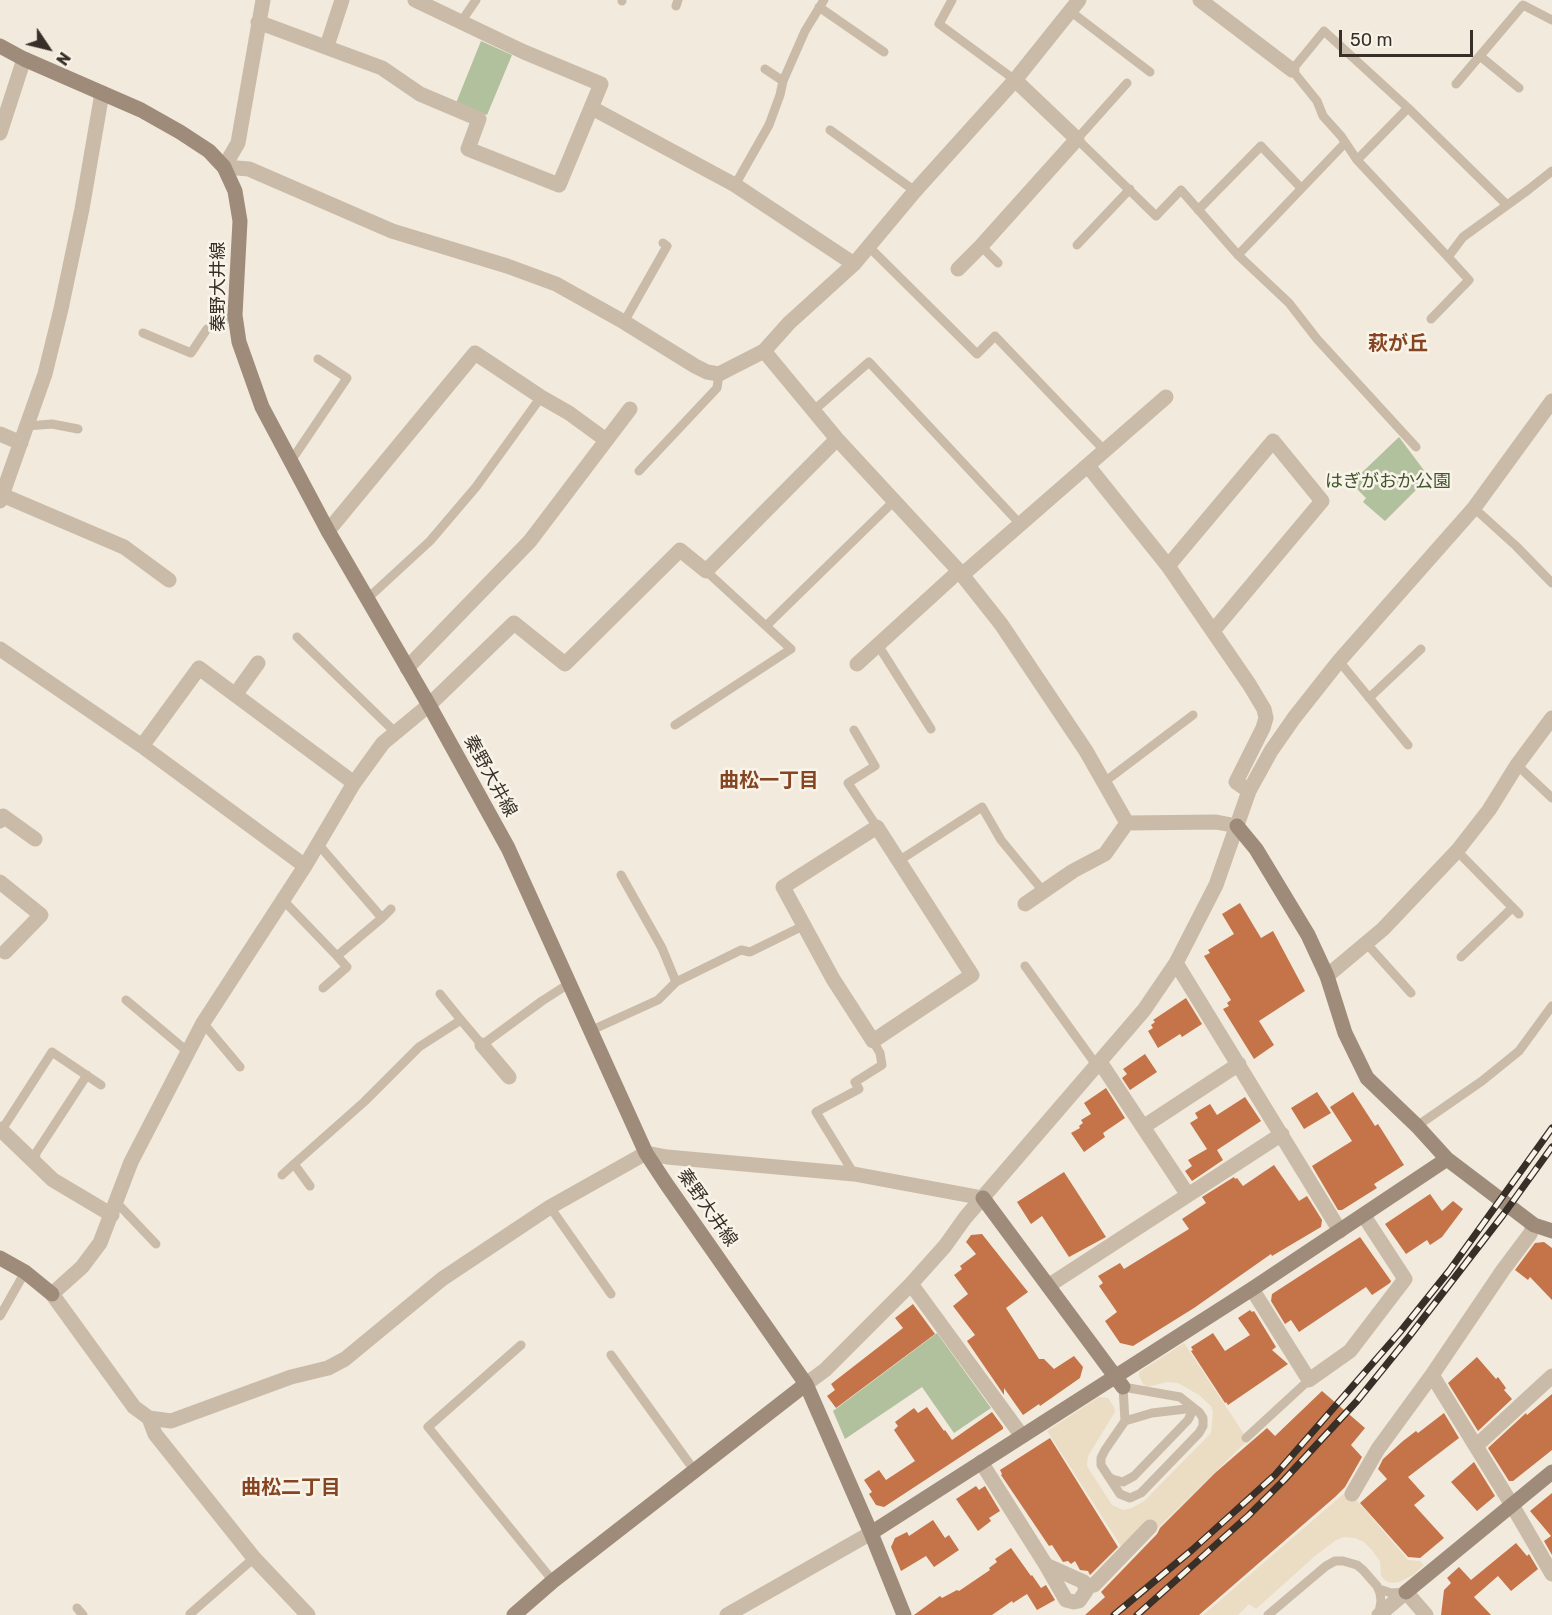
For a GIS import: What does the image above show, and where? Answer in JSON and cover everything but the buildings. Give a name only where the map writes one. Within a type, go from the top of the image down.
[{"type":"street","points":[[263,0],[238,143],[224,167],[249,169],[392,231],[507,266],[556,284],[624,322],[695,366],[707,372],[719,374],[764,351],[789,323],[854,264],[915,191],[1015,80],[1075,5]]},
{"type":"street","points":[[327,46],[342,0]]},
{"type":"street","points":[[258,22],[382,68],[420,94],[479,119],[468,149],[559,185],[601,84],[524,52],[416,0]]},
{"type":"street","points":[[1200,0],[1292,70]]},
{"type":"street","name":"秦野大井線","points":[[0,46],[24,59],[141,110],[209,151],[224,167],[235,191],[240,221],[235,315],[239,342],[262,407],[328,531],[429,705],[508,848],[646,1152],[806,1384],[904,1615]]},
{"type":"street","points":[[0,133],[24,59]]},
{"type":"street","points":[[958,268],[981,246],[1077,139],[1015,80]]},
{"type":"street","points":[[102,93],[82,209],[45,374],[1,498],[124,547],[169,580]]},
{"type":"street","points":[[591,108],[735,185],[854,264]]},
{"type":"street","points":[[764,351],[837,439],[961,573],[1001,624],[1086,751],[1127,823]]},
{"type":"street","points":[[328,531],[475,353],[569,413],[606,440]]},
{"type":"street","points":[[857,664],[1166,397]]},
{"type":"street","points":[[514,1615],[553,1581],[825,1370],[911,1284],[1144,1010],[1176,963],[1216,885],[1249,791],[1271,752],[1294,718],[1339,662],[1471,505],[1552,403]]},
{"type":"street","points":[[407,668],[530,541],[630,409]]},
{"type":"street","points":[[0,434],[21,443]]},
{"type":"street","points":[[52,1294],[82,1267],[100,1243],[115,1209],[131,1162],[203,1023],[305,866],[354,783],[383,743],[429,705],[514,623],[565,664],[680,550],[706,571],[837,439]]},
{"type":"street","points":[[1168,566],[1273,441],[1322,501],[1213,631]]},
{"type":"street","points":[[1088,466],[1168,566],[1264,709],[1266,718],[1263,729],[1236,782],[1249,791]]},
{"type":"street","points":[[0,649],[142,746],[305,866]]},
{"type":"street","points":[[235,695],[258,663]]},
{"type":"street","points":[[142,746],[199,668],[354,783]]},
{"type":"street","points":[[1327,975],[1367,944],[1457,851],[1489,810],[1517,765],[1552,718]]},
{"type":"street","points":[[0,821],[3,816],[35,839]]},
{"type":"street","points":[[1127,823],[1216,822],[1237,826],[1256,849],[1308,935],[1327,975],[1345,1033],[1367,1078],[1417,1126],[1447,1159],[1534,1225],[1552,1231]]},
{"type":"street","points":[[1025,904],[1073,871],[1105,854],[1127,823]]},
{"type":"street","points":[[877,827],[972,975],[873,1041],[833,979],[783,887],[877,827]]},
{"type":"street","points":[[0,882],[41,915],[2,953]]},
{"type":"street","points":[[1176,963],[1340,1231]]},
{"type":"street","points":[[482,1045],[509,1077]]},
{"type":"street","points":[[1098,1064],[1188,1195]]},
{"type":"street","points":[[1143,1127],[1239,1064]]},
{"type":"street","points":[[1,1130],[53,1180],[115,1209]]},
{"type":"street","points":[[1048,1286],[1282,1134]]},
{"type":"street","points":[[0,1257],[25,1272],[52,1294],[134,1407],[149,1418],[171,1421],[291,1377],[328,1368],[345,1359],[442,1279],[550,1207],[646,1152],[667,1157],[854,1174],[983,1198],[1119,1381]]},
{"type":"street","points":[[727,1615],[871,1533],[1022,1436],[1119,1381],[1447,1159]]},
{"type":"street","points":[[1252,1289],[1309,1380],[1350,1351],[1405,1279],[1364,1216]]},
{"type":"street","points":[[1352,1494],[1378,1449],[1432,1375],[1534,1225]]},
{"type":"street","points":[[911,1284],[1022,1436]]},
{"type":"street","points":[[1432,1375],[1552,1574]]},
{"type":"street","points":[[1476,1446],[1552,1376]]},
{"type":"street","points":[[149,1418],[155,1434],[254,1558],[308,1615]]},
{"type":"street","points":[[981,1462],[1066,1600],[1074,1602],[1079,1600],[1086,1591],[1086,1587]]},
{"type":"street","points":[[1378,1615],[1552,1472]]},
{"type":"street","points":[[1086,1587],[1094,1585],[1150,1527]]},
{"type":"street","points":[[1046,1565],[1079,1579],[1086,1587]]},
{"type":"street","points":[[1406,1592],[1426,1615]]},
{"type":"lane","points":[[461,22],[476,0]]},
{"type":"lane","points":[[952,0],[939,24],[1015,80]]},
{"type":"lane","points":[[735,185],[769,125],[783,81],[805,31],[822,4],[884,52]]},
{"type":"lane","points":[[1075,5],[1150,72]]},
{"type":"lane","points":[[1456,84],[1523,5],[1552,20]]},
{"type":"lane","points":[[1431,319],[1469,280],[1357,160],[1323,116],[1317,101],[1292,70],[1324,32],[1408,108],[1507,205]]},
{"type":"lane","points":[[1479,56],[1519,88]]},
{"type":"lane","points":[[765,69],[783,81]]},
{"type":"lane","points":[[1127,84],[1077,139],[1156,216],[1180,190],[1238,255],[1289,303],[1317,339],[1416,447]]},
{"type":"lane","points":[[1357,160],[1408,108]]},
{"type":"lane","points":[[830,129],[915,191]]},
{"type":"lane","points":[[1238,255],[1345,143]]},
{"type":"lane","points":[[1198,210],[1261,146],[1301,188]]},
{"type":"lane","points":[[1448,257],[1463,237],[1552,171]]},
{"type":"lane","points":[[1077,245],[1130,189]]},
{"type":"lane","points":[[624,322],[667,246],[663,243]]},
{"type":"lane","points":[[981,246],[998,262]]},
{"type":"lane","points":[[869,247],[977,354],[995,336],[1105,451]]},
{"type":"lane","points":[[143,333],[191,352],[207,329],[235,315]]},
{"type":"lane","points":[[291,461],[348,378],[318,359]]},
{"type":"lane","points":[[813,411],[869,362],[1020,525]]},
{"type":"lane","points":[[639,471],[717,388],[719,374]]},
{"type":"lane","points":[[368,599],[430,541],[469,496],[541,397]]},
{"type":"lane","points":[[27,426],[52,424],[78,429]]},
{"type":"lane","points":[[766,626],[894,501]]},
{"type":"lane","points":[[1471,505],[1552,583]]},
{"type":"lane","points":[[675,725],[790,649],[706,571]]},
{"type":"lane","points":[[297,637],[395,732]]},
{"type":"lane","points":[[878,645],[931,729]]},
{"type":"lane","points":[[1369,698],[1420,650]]},
{"type":"lane","points":[[1339,662],[1408,746]]},
{"type":"lane","points":[[1104,783],[1193,715]]},
{"type":"lane","points":[[848,783],[874,766],[854,730]]},
{"type":"lane","points":[[1517,765],[1552,798]]},
{"type":"lane","points":[[841,773],[877,827]]},
{"type":"lane","points":[[900,860],[982,807],[1001,840],[1043,891]]},
{"type":"lane","points":[[318,844],[382,918]]},
{"type":"lane","points":[[1457,851],[1516,911],[1461,957]]},
{"type":"lane","points":[[621,875],[662,948],[676,982]]},
{"type":"lane","points":[[1496,891],[1503,881]]},
{"type":"lane","points":[[283,900],[347,967],[323,988]]},
{"type":"lane","points":[[337,956],[391,909]]},
{"type":"lane","points":[[592,1030],[658,1000],[676,982],[741,950],[750,952],[803,926]]},
{"type":"lane","points":[[1367,944],[1411,993]]},
{"type":"lane","points":[[1025,966],[1098,1064]]},
{"type":"lane","points":[[440,994],[482,1045],[570,983]]},
{"type":"lane","points":[[126,1000],[188,1052]]},
{"type":"lane","points":[[1417,1126],[1482,1081],[1519,1051],[1552,1006]]},
{"type":"lane","points":[[282,1175],[364,1102],[419,1047],[461,1020]]},
{"type":"lane","points":[[203,1023],[240,1067]]},
{"type":"lane","points":[[854,1174],[816,1112],[859,1089],[855,1082],[882,1065],[880,1053],[873,1041]]},
{"type":"lane","points":[[1,1130],[52,1052],[101,1085]]},
{"type":"lane","points":[[35,1163],[36,1153],[87,1075]]},
{"type":"lane","points":[[294,1164],[310,1186]]},
{"type":"lane","points":[[550,1207],[612,1294]]},
{"type":"lane","points":[[115,1209],[156,1244]]},
{"type":"lane","points":[[0,1316],[25,1272]]},
{"type":"lane","points":[[521,1345],[428,1427],[553,1581]]},
{"type":"lane","points":[[611,1355],[694,1470]]},
{"type":"lane","points":[[1246,1438],[1309,1380]]},
{"type":"lane","points":[[1125,1421],[1119,1381],[1180,1396],[1194,1408],[1203,1418],[1203,1426],[1199,1433],[1141,1493],[1130,1498],[1120,1494],[1101,1465],[1101,1458],[1105,1450],[1125,1421],[1152,1413],[1194,1408]]},
{"type":"lane","points":[[1107,1475],[1123,1482],[1134,1476],[1188,1420],[1194,1408]]},
{"type":"lane","points":[[190,1614],[254,1558]]},
{"type":"lane","points":[[1268,1615],[1335,1561],[1357,1565],[1379,1589],[1391,1593],[1406,1592]]},
{"type":"lane","points":[[1378,1615],[1381,1601],[1379,1589]]},
{"type":"green space","points":[[481,41],[512,55],[487,115],[456,103]]},
{"type":"green space","name":"はぎがおか公園","points":[[1399,437],[1429,477],[1385,521],[1363,502],[1366,498],[1351,483]]},
{"type":"green space","points":[[937,1333],[991,1408],[954,1433],[922,1387],[845,1439],[833,1411]]},
{"type":"shaded area","points":[[1184,1343],[1248,1440],[1128,1557],[1047,1431],[1099,1397],[1108,1398],[1115,1412],[1088,1456],[1087,1466],[1112,1505],[1123,1510],[1144,1501],[1211,1433],[1213,1412],[1211,1406],[1199,1395],[1178,1383],[1167,1382],[1147,1387],[1139,1376],[1139,1372]]},
{"type":"shaded area","points":[[1348,1490],[1408,1560],[1420,1561],[1424,1565],[1413,1575],[1399,1582],[1386,1581],[1381,1576],[1380,1561],[1371,1549],[1364,1542],[1355,1538],[1344,1537],[1336,1540],[1315,1556],[1256,1609],[1249,1604],[1238,1615],[1203,1615]]},
{"type":"railway","points":[[1114,1615],[1192,1550],[1275,1475],[1400,1332],[1449,1271],[1552,1128]]},
{"type":"railway","points":[[1137,1615],[1249,1515],[1357,1401],[1503,1215],[1552,1147]]},
{"type":"district","name":"萩が丘","points":[[1398,344]]},
{"type":"district","name":"曲松一丁目","points":[[769,781]]},
{"type":"district","name":"曲松二丁目","points":[[291,1488]]}]
